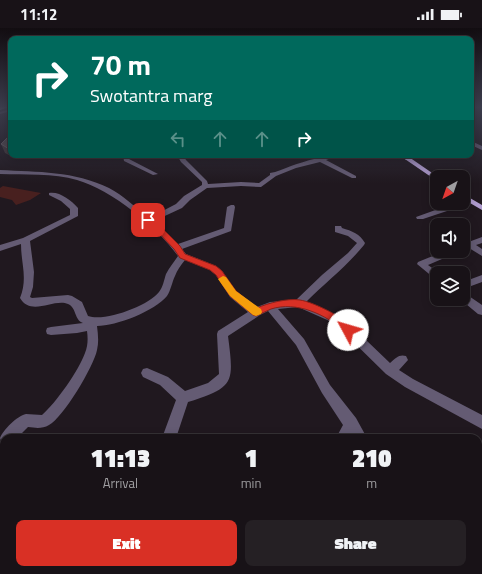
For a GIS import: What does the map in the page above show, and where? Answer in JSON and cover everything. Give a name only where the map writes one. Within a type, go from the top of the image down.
[{"type":"main road","points":[[407,158],[430,174]]},
{"type":"main road","points":[[470,203],[482,208]]},
{"type":"street","points":[[126,158],[126,160],[155,174]]},
{"type":"street","points":[[182,158],[205,182],[205,186]]},
{"type":"street","points":[[148,220],[179,206],[187,198],[205,186],[241,184],[261,185],[273,174],[327,158]]},
{"type":"street","points":[[321,160],[354,177]]},
{"type":"street","points":[[2,174],[62,174],[78,178],[108,190],[158,228],[183,256],[213,268],[219,273],[233,294],[256,312]]},
{"type":"street","points":[[0,248],[26,240],[74,216],[74,208],[68,202],[61,197],[51,194]]},
{"type":"street","points":[[177,248],[228,229],[231,207]]},
{"type":"street","points":[[420,217],[439,210]]},
{"type":"street","points":[[299,303],[325,277],[352,255],[361,243],[360,239],[338,230],[338,228]]},
{"type":"street","points":[[26,240],[24,244],[29,269],[26,300],[33,302],[68,299],[78,305],[80,314],[85,319],[93,323]]},
{"type":"street","points":[[470,244],[482,240]]},
{"type":"street","points":[[470,248],[482,253]]},
{"type":"street","points":[[52,332],[70,330],[93,323],[124,317],[148,306],[164,294],[170,274],[183,256]]},
{"type":"street","points":[[430,271],[421,264],[436,258]]},
{"type":"street","points":[[20,293],[29,269]]},
{"type":"street","points":[[470,283],[482,278]]},
{"type":"street","points":[[470,302],[482,311]]},
{"type":"street","points":[[183,398],[211,389],[220,382],[225,375],[222,334],[256,312],[270,306],[299,303],[338,320],[390,370],[409,383],[481,420]]},
{"type":"street","points":[[270,306],[300,342],[326,389],[358,434]]},
{"type":"street","points":[[11,434],[25,421],[43,421],[53,414],[82,373],[91,353],[94,339],[93,323]]},
{"type":"street","points":[[390,370],[402,360]]},
{"type":"street","points":[[147,373],[164,381],[183,398]]},
{"type":"street","points":[[170,434],[183,398]]},
{"type":"street","points":[[345,434],[351,423]]},
{"type":"shaded area","points":[[3,186],[41,193],[30,200],[16,205],[12,200],[0,197],[0,188]]},
{"type":"building","points":[[8,137],[8,148],[1,144]]},
{"type":"slow traffic","points":[[223,279],[233,294],[258,312]]},
{"type":"route","points":[[148,220],[158,228],[183,256],[213,268],[219,273],[233,294],[256,312],[270,306],[299,303],[338,320],[348,330]]}]
